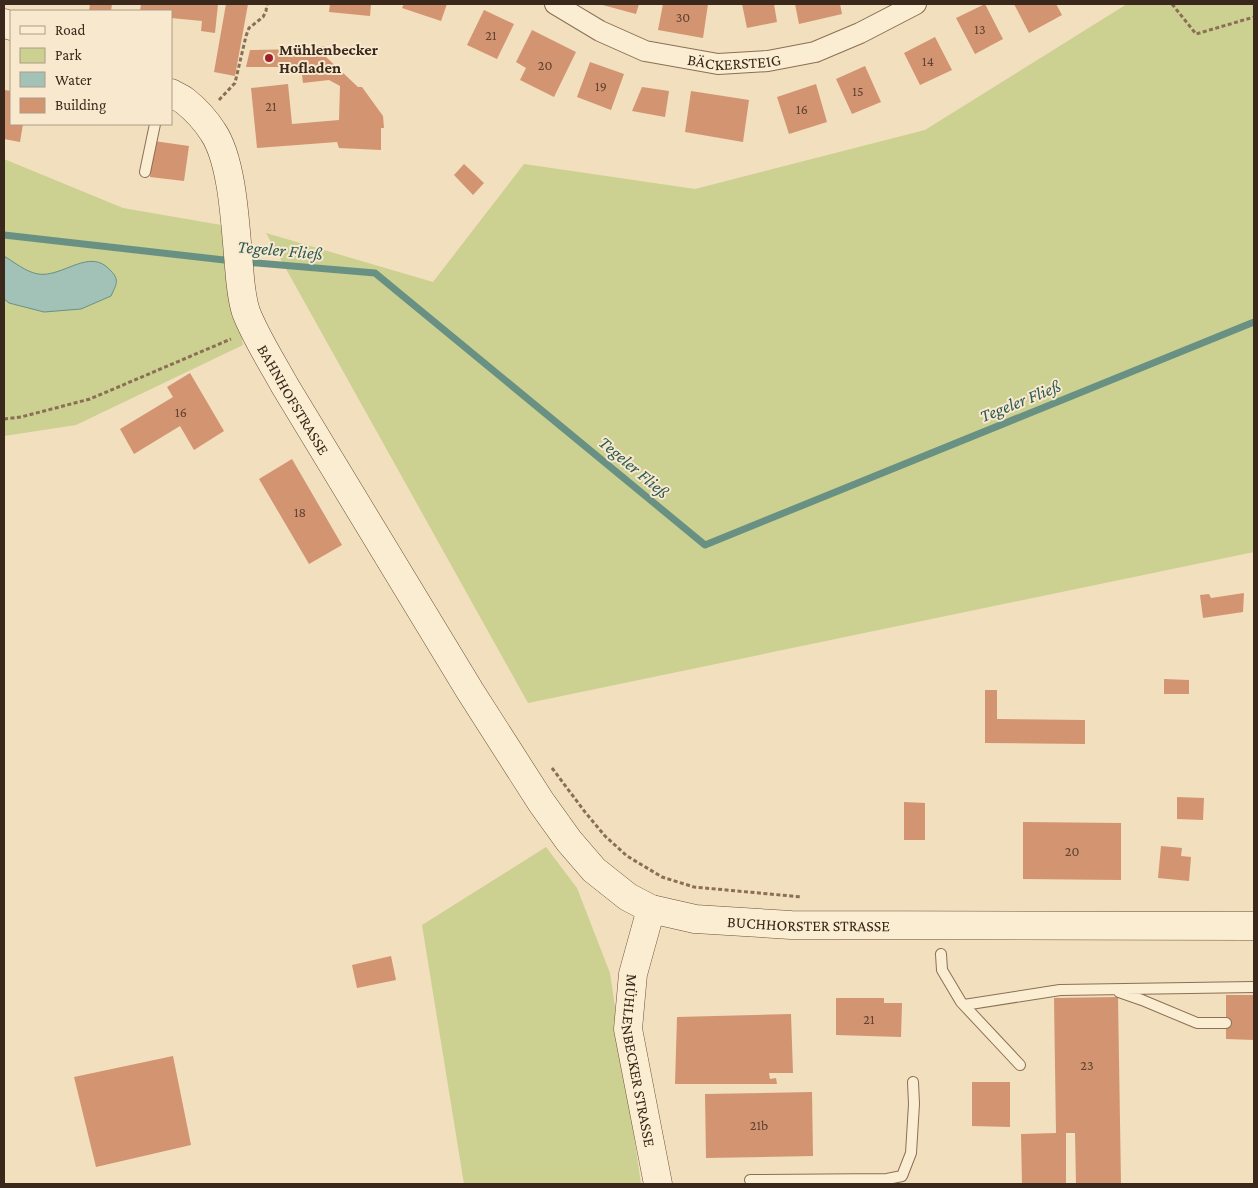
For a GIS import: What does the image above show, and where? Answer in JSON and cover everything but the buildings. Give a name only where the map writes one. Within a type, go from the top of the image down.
[{"type":"main road","name":"BAHNHOFSTRASSE","points":[[172,94],[185,101],[202,118],[214,133],[222,152],[228,170],[236,224],[240,284],[246,312],[260,342],[470,691]]},
{"type":"main road","name":"BUCHHORSTER STRASSE","points":[[470,691],[542,802],[579,854],[594,870],[628,897],[651,909],[695,918],[791,925],[1254,926]]},
{"type":"main road","name":"MÜHLENBECKER STRASSE","points":[[651,909],[633,974],[628,1029],[658,1184]]},
{"type":"street","name":"BÄCKERSTEIG","points":[[555,4],[600,31],[645,51],[718,64],[768,61],[815,52],[860,33],[916,4]]},
{"type":"lane","points":[[145,172],[154,125]]},
{"type":"lane","points":[[941,954],[942,970],[964,1006],[1020,1065]]},
{"type":"lane","points":[[964,1006],[1060,990],[1254,987]]},
{"type":"lane","points":[[1111,989],[1197,1023],[1226,1024]]},
{"type":"lane","points":[[750,1180],[888,1178],[902,1176],[911,1153],[914,1104],[913,1082]]},
{"type":"path","points":[[202,118],[235,83],[246,36],[250,28],[263,17],[268,4]]},
{"type":"path","points":[[1172,4],[1196,34],[1254,17]]},
{"type":"path","points":[[4,418],[21,417],[90,399],[254,329]]},
{"type":"path","points":[[550,765],[605,836],[627,856],[662,877],[694,887],[804,897]]},
{"type":"green space","points":[[1127,4],[1254,4],[1254,552],[528,703],[266,233],[433,282],[524,164],[695,189],[925,130]]},
{"type":"green space","points":[[4,159],[123,208],[221,225],[243,345],[76,425],[4,436]]},
{"type":"green space","points":[[546,847],[577,888],[610,973],[641,1184],[464,1184],[422,925]]},
{"type":"water","points":[[4,256],[25,269],[38,274],[57,272],[85,262],[94,261],[103,264],[111,271],[116,277],[116,286],[111,296],[81,309],[44,312],[9,303],[4,299]]},
{"type":"waterway","name":"Tegeler Fließ","points":[[4,235],[233,261]]},
{"type":"waterway","name":"Tegeler Fließ","points":[[244,262],[375,273],[705,545],[1254,322]]},
{"type":"place","name":"Mühlenbecker Hofladen","points":[[269,58]]}]
